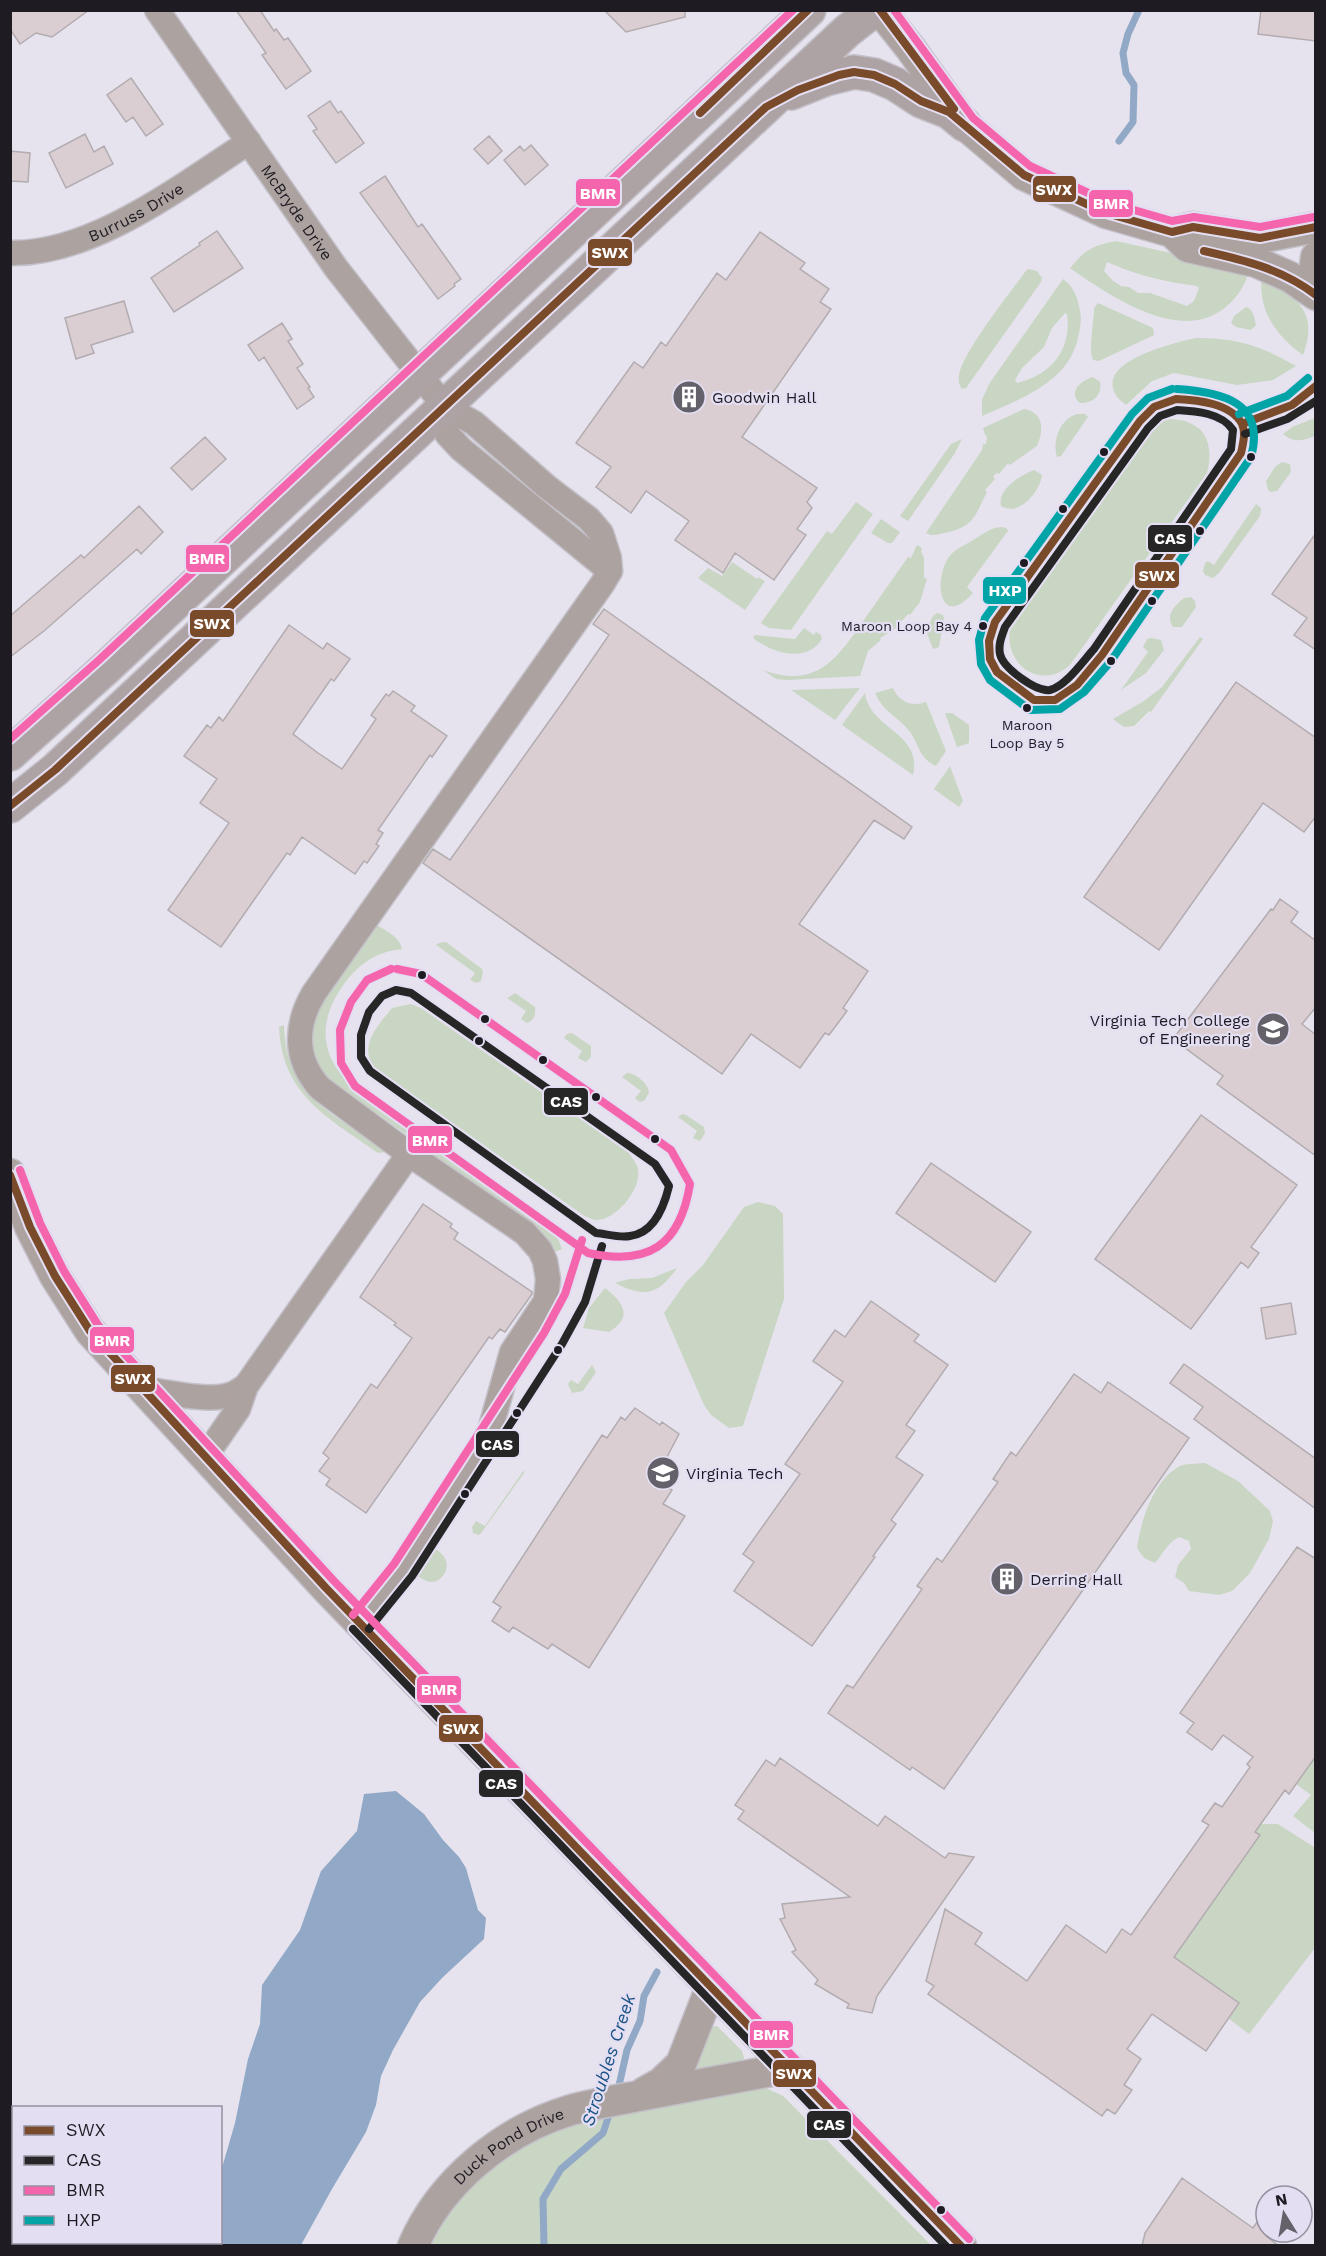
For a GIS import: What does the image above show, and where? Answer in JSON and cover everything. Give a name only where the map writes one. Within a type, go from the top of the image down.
[{"type":"main road","points":[[10,754],[809,10]]},
{"type":"main road","points":[[10,806],[56,770],[847,31],[874,10]]},
{"type":"main road","points":[[766,107],[798,90],[854,72],[874,75],[896,84],[906,93],[921,101],[949,112],[965,125]]},
{"type":"street","name":"McBryde Drive","points":[[158,10],[336,268],[445,407]]},
{"type":"street","points":[[880,10],[965,125],[1024,175],[1106,213],[1172,232],[1188,247],[1256,262],[1290,277],[1316,295]]},
{"type":"street","name":"Burruss Drive","points":[[10,253],[48,250],[103,230],[148,208],[249,142]]},
{"type":"street","points":[[1172,232],[1193,227],[1260,238],[1316,227]]},
{"type":"street","points":[[1316,257],[1313,282],[1316,288]]},
{"type":"street","points":[[362,1622],[403,1570],[487,1441],[512,1352],[546,1301],[548,1279],[545,1261],[540,1250],[525,1233],[409,1154],[328,1095],[314,1081],[303,1059],[299,1040],[302,1017],[310,1000],[334,964],[536,680],[610,571],[609,558],[601,533],[589,519],[547,487],[474,423],[445,407]]},
{"type":"street","points":[[205,1457],[238,1409],[246,1386],[409,1154]]},
{"type":"street","points":[[10,1174],[30,1227],[55,1276],[90,1331],[326,1588],[362,1622],[961,2246]]},
{"type":"street","points":[[144,1389],[190,1397],[229,1396],[246,1386]]},
{"type":"street","name":"Duck Pond Drive","points":[[640,2096],[661,2083],[681,2064],[711,1987]]},
{"type":"street","name":"Duck Pond Drive","points":[[413,2246],[428,2218],[445,2194],[470,2168],[497,2146],[545,2120],[598,2103],[790,2068]]},
{"type":"green space","points":[[1116,241],[1249,270],[1244,285],[1236,297],[1210,317],[1190,321],[1169,319],[1147,313],[1126,303],[1105,292],[1070,268],[1090,249]],"holes":[[[1107,262],[1129,271],[1199,288],[1194,301],[1187,306],[1150,293],[1138,293],[1113,281],[1104,271]]]},
{"type":"green space","points":[[1028,269],[1037,271],[1042,278],[1041,282],[966,388],[962,389],[959,375],[968,353]]},
{"type":"green space","points":[[1262,273],[1294,298],[1306,315],[1308,326],[1303,355],[1284,339],[1270,320],[1262,298]]},
{"type":"green space","points":[[1063,279],[1075,293],[1081,318],[1073,354],[1064,367],[1040,388],[982,416],[982,400],[989,384]],"holes":[[[1065,313],[1067,314],[1066,339],[1057,359],[1040,374],[1017,383],[1015,380],[1022,368],[1044,347],[1052,328]]]},
{"type":"green space","points":[[1098,303],[1153,328],[1154,335],[1099,361],[1093,360],[1091,344],[1094,308]]},
{"type":"green space","points":[[1246,307],[1252,312],[1255,320],[1256,325],[1251,330],[1236,327],[1231,323],[1234,316]]},
{"type":"green space","points":[[1195,338],[1223,339],[1247,344],[1296,366],[1273,380],[1237,385],[1174,373],[1152,381],[1126,405],[1117,396],[1113,383],[1117,372],[1126,363],[1156,349]]},
{"type":"green space","points":[[1093,377],[1100,382],[1098,395],[1092,400],[1080,403],[1075,395],[1077,387]]},
{"type":"green space","points":[[1024,409],[1035,414],[1041,423],[1041,434],[1037,446],[1010,465],[1008,463],[999,474],[996,473],[993,477],[995,479],[985,490],[987,492],[976,514],[968,524],[945,533],[933,535],[926,533],[982,450],[983,444],[986,444],[987,436],[983,428]]},
{"type":"green space","points":[[1077,414],[1085,414],[1088,417],[1061,456],[1057,457],[1056,444],[1059,431],[1066,421]]},
{"type":"green space","points":[[1315,418],[1315,436],[1298,440],[1283,434],[1292,427]]},
{"type":"green space","points":[[1170,419],[1182,420],[1191,424],[1199,428],[1204,435],[1209,452],[1207,473],[1070,665],[1058,673],[1047,675],[1036,674],[1026,669],[1017,661],[1012,651],[1009,639],[1011,625],[1144,434],[1154,424]]},
{"type":"green space","points":[[962,439],[955,453],[908,521],[900,516],[951,444]]},
{"type":"green space","points":[[1282,462],[1290,464],[1291,472],[1277,491],[1271,492],[1268,490],[1266,481],[1275,467]]},
{"type":"green space","points":[[1034,470],[1042,475],[1033,495],[1021,506],[1008,509],[1001,506],[1006,488]]},
{"type":"green space","points":[[856,502],[873,514],[791,630],[769,628],[761,623],[827,531],[832,534]]},
{"type":"green space","points":[[1256,504],[1261,508],[1260,516],[1219,573],[1213,578],[1205,575],[1203,571],[1205,563],[1208,561],[1214,565]]},
{"type":"green space","points":[[881,519],[900,532],[892,543],[871,533]]},
{"type":"green space","points":[[1002,527],[1009,532],[967,587],[973,593],[962,603],[954,606],[947,605],[941,591],[941,581],[949,557],[959,548],[986,532]]},
{"type":"green space","points":[[917,545],[922,548],[924,578],[927,579],[920,602],[900,623],[901,625],[880,638],[881,640],[868,651],[860,676],[787,680],[776,679],[763,670],[798,676],[812,673],[825,666],[846,645],[908,557],[911,558]]},
{"type":"green space","points":[[732,562],[757,579],[758,577],[765,581],[745,610],[698,578],[708,568],[722,576]]},
{"type":"green space","points":[[1191,597],[1196,607],[1182,627],[1173,627],[1170,619],[1172,611],[1184,598]]},
{"type":"green space","points":[[937,613],[943,615],[944,618],[939,647],[933,649],[926,631],[933,616]]},
{"type":"green space","points":[[804,628],[814,635],[816,632],[821,635],[822,639],[807,652],[798,654],[779,652],[753,638],[755,635],[795,639]]},
{"type":"green space","points":[[1200,637],[1203,639],[1151,712],[1149,711],[1134,726],[1124,727],[1113,719],[1144,701],[1162,687]]},
{"type":"green space","points":[[1147,639],[1161,640],[1164,650],[1146,673],[1121,690],[1148,652],[1143,647]]},
{"type":"green space","points":[[860,688],[835,720],[791,690]]},
{"type":"green space","points":[[893,688],[906,702],[915,704],[926,702],[946,751],[936,766],[925,758],[910,732],[887,710],[875,693]]},
{"type":"green space","points":[[865,693],[876,715],[910,749],[914,761],[913,775],[842,725]]},
{"type":"green space","points":[[945,713],[952,713],[969,725],[969,743],[957,747]]},
{"type":"green space","points":[[950,766],[963,801],[959,807],[934,789]]},
{"type":"green space","points":[[374,923],[395,937],[402,949],[376,956],[363,964],[336,996],[327,1021],[327,1046],[331,1058],[347,1081],[541,1217],[555,1231],[562,1249],[552,1253],[425,1153],[421,1145],[335,1084],[319,1068],[312,1053],[310,1027],[313,1016]]},
{"type":"green space","points":[[446,942],[482,969],[481,981],[476,983],[470,980],[475,973],[436,945]]},
{"type":"green space","points":[[515,993],[535,1007],[534,1017],[527,1023],[521,1019],[526,1011],[507,998]]},
{"type":"green space","points":[[411,1004],[421,1008],[629,1153],[637,1167],[638,1177],[632,1194],[626,1202],[604,1219],[591,1219],[583,1215],[377,1070],[368,1054],[375,1030],[392,1008]]},
{"type":"green space","points":[[284,1025],[287,1049],[293,1069],[302,1085],[329,1112],[385,1152],[378,1153],[342,1128],[311,1103],[299,1088],[289,1071],[282,1051],[279,1027]]},
{"type":"green space","points":[[572,1033],[591,1046],[591,1057],[586,1062],[578,1058],[582,1051],[564,1038],[567,1034]]},
{"type":"green space","points":[[627,1073],[637,1077],[646,1085],[649,1092],[645,1100],[640,1102],[635,1098],[641,1091],[622,1077]]},
{"type":"green space","points":[[682,1114],[704,1127],[705,1133],[700,1141],[693,1138],[697,1131],[678,1117]]},
{"type":"green space","points":[[758,1202],[775,1206],[783,1214],[784,1299],[743,1426],[729,1428],[711,1415],[704,1405],[664,1313],[686,1282],[703,1265],[744,1207]]},
{"type":"green space","points":[[677,1268],[664,1284],[650,1291],[635,1291],[615,1283],[629,1279],[652,1278]]},
{"type":"green space","points":[[605,1288],[621,1304],[623,1315],[621,1321],[609,1332],[583,1328],[589,1308]]},
{"type":"green space","points":[[592,1365],[596,1372],[583,1391],[572,1393],[568,1384],[571,1380],[578,1384]]},
{"type":"green space","points":[[1205,1463],[1238,1481],[1270,1511],[1273,1521],[1269,1539],[1250,1573],[1232,1591],[1219,1595],[1189,1591],[1184,1583],[1175,1577],[1178,1565],[1191,1549],[1189,1541],[1179,1537],[1175,1539],[1155,1563],[1144,1558],[1137,1548],[1141,1526],[1149,1503],[1161,1483],[1178,1467]]},
{"type":"green space","points":[[524,1470],[482,1532],[479,1535],[473,1533],[472,1527],[476,1521],[485,1526]]},
{"type":"green space","points":[[433,1547],[444,1556],[447,1564],[442,1577],[432,1582],[415,1575]]},
{"type":"green space","points":[[1315,1756],[1315,1833],[1293,1816],[1311,1795],[1296,1784]]},
{"type":"green space","points":[[1261,1824],[1278,1824],[1314,1847],[1315,1844],[1315,1948],[1249,2034],[1229,2019],[1239,2003],[1174,1957],[1260,1835],[1255,1832]]},
{"type":"green space","points":[[717,2026],[742,2051],[744,2058],[742,2061],[701,2069],[694,2067],[710,2027]]},
{"type":"green space","points":[[751,2087],[764,2087],[783,2096],[931,2245],[431,2246],[444,2222],[479,2181],[521,2149],[545,2136],[596,2118],[646,2107],[731,2095]]},
{"type":"water","points":[[396,1791],[424,1814],[466,1868],[478,1910],[486,1918],[484,1939],[420,2002],[381,2076],[376,2105],[366,2132],[301,2245],[190,2245],[222,2244],[222,2168],[235,2123],[248,2059],[260,2024],[262,1985],[300,1930],[321,1871],[357,1831],[364,1794]]},
{"type":"building","points":[[10,10],[89,10],[52,37],[36,33],[20,44],[10,29]]},
{"type":"building","points":[[236,10],[260,10],[274,31],[276,29],[284,40],[288,38],[311,71],[286,89],[262,55],[266,53]]},
{"type":"building","points":[[604,10],[685,10],[685,17],[626,32]]},
{"type":"building","points":[[1261,10],[1316,10],[1316,41],[1258,34]]},
{"type":"building","points":[[131,78],[163,124],[146,136],[133,117],[126,122],[107,95]]},
{"type":"building","points":[[330,101],[338,113],[341,111],[364,143],[336,163],[313,131],[317,129],[308,116]]},
{"type":"building","points":[[85,134],[94,152],[104,146],[113,164],[66,188],[49,153]]},
{"type":"building","points":[[489,136],[502,151],[488,164],[474,149]]},
{"type":"building","points":[[531,145],[548,165],[525,185],[504,160],[520,146],[524,151]]},
{"type":"building","points":[[10,151],[30,153],[28,182],[10,181]]},
{"type":"building","points":[[385,176],[418,227],[422,224],[461,279],[438,299],[360,193]]},
{"type":"building","points":[[217,231],[243,268],[174,312],[151,278]]},
{"type":"building","name":"Goodwin Hall","points":[[760,232],[805,263],[800,269],[829,289],[820,302],[831,309],[742,437],[817,488],[807,502],[812,508],[797,529],[806,535],[774,580],[735,553],[723,573],[675,540],[689,521],[646,491],[631,513],[596,487],[611,467],[576,443],[634,362],[643,368],[661,342],[666,346],[717,273],[726,280]]},
{"type":"building","points":[[124,301],[133,332],[91,345],[94,353],[76,359],[65,318]]},
{"type":"building","points":[[282,323],[292,339],[288,341],[303,364],[297,368],[314,397],[297,409],[264,357],[259,361],[248,345]]},
{"type":"building","points":[[205,437],[226,459],[192,490],[171,468]]},
{"type":"building","points":[[139,506],[163,532],[141,554],[137,549],[44,631],[10,657],[10,616],[81,555],[84,558]]},
{"type":"building","points":[[1316,533],[1316,650],[1294,635],[1307,618],[1272,594]]},
{"type":"building","points":[[604,609],[912,827],[904,839],[874,820],[799,924],[868,971],[843,1008],[847,1011],[829,1035],[825,1033],[800,1068],[751,1034],[722,1074],[423,863],[433,849],[450,860],[565,699],[609,635],[593,624]]},
{"type":"building","points":[[289,625],[323,649],[327,643],[350,659],[334,681],[331,679],[293,734],[318,753],[342,769],[376,719],[371,715],[386,694],[389,696],[393,691],[415,706],[411,711],[447,736],[432,757],[430,755],[378,830],[383,833],[376,844],[379,846],[367,863],[364,861],[355,874],[302,837],[290,855],[287,853],[221,947],[168,910],[229,823],[200,803],[217,779],[184,756],[207,725],[211,728],[219,717],[223,721]]},
{"type":"building","points":[[1236,682],[1316,738],[1316,816],[1304,832],[1263,803],[1159,950],[1084,897]]},
{"type":"building","points":[[1280,899],[1298,912],[1291,922],[1316,941],[1316,1007],[1302,1024],[1316,1035],[1316,1156],[1217,1084],[1223,1076],[1173,1039]]},
{"type":"building","points":[[1201,1115],[1297,1185],[1251,1247],[1259,1253],[1248,1268],[1241,1262],[1191,1329],[1095,1259]]},
{"type":"building","points":[[931,1163],[1031,1232],[995,1282],[896,1213]]},
{"type":"building","points":[[423,1204],[452,1224],[450,1227],[458,1233],[454,1239],[532,1294],[505,1332],[500,1329],[492,1339],[489,1337],[366,1513],[326,1485],[330,1479],[319,1471],[329,1458],[323,1453],[371,1384],[377,1388],[412,1338],[394,1325],[396,1323],[360,1297]]},
{"type":"building","points":[[871,1301],[919,1335],[914,1341],[948,1365],[906,1425],[915,1431],[896,1457],[923,1475],[891,1520],[896,1524],[873,1556],[875,1557],[812,1646],[734,1591],[754,1562],[743,1554],[800,1474],[785,1464],[843,1382],[813,1361],[835,1330],[845,1337]]},
{"type":"building","points":[[1291,1303],[1296,1334],[1266,1339],[1261,1308]]},
{"type":"building","points":[[1184,1364],[1316,1459],[1316,1509],[1194,1419],[1203,1407],[1170,1383]]},
{"type":"building","name":"Derring Hall","points":[[1074,1374],[1101,1393],[1108,1382],[1189,1438],[944,1789],[912,1767],[910,1770],[828,1713],[847,1685],[853,1688],[922,1589],[917,1586],[937,1558],[942,1562],[998,1482],[993,1479],[1011,1452],[1016,1456]]},
{"type":"building","points":[[635,1408],[660,1425],[662,1422],[679,1434],[655,1480],[672,1490],[663,1504],[685,1516],[589,1668],[552,1644],[548,1649],[513,1627],[509,1632],[492,1621],[501,1607],[493,1602],[602,1435],[607,1438],[621,1417],[625,1420]]},
{"type":"building","points":[[1297,1547],[1316,1559],[1316,1756],[1289,1794],[1285,1790],[1255,1832],[1260,1835],[1174,1957],[1239,2003],[1206,2051],[1152,2014],[1127,2049],[1141,2059],[1124,2085],[1132,2090],[1115,2114],[1107,2109],[1102,2116],[928,1994],[934,1986],[926,1981],[945,1909],[982,1933],[975,1944],[1027,1981],[1066,1925],[1106,1953],[1122,1929],[1131,1935],[1209,1825],[1202,1821],[1215,1803],[1222,1807],[1250,1767],[1247,1764],[1253,1757],[1223,1735],[1212,1750],[1187,1732],[1194,1723],[1180,1713]]},
{"type":"building","points":[[780,1758],[878,1826],[885,1816],[945,1858],[949,1853],[974,1857],[877,1996],[872,2013],[847,2008],[849,2004],[815,1984],[818,1980],[792,1952],[796,1950],[780,1919],[785,1918],[782,1904],[850,1897],[738,1819],[744,1811],[735,1805],[766,1760],[775,1766]]},
{"type":"building","points":[[1182,2178],[1254,2227],[1254,2244],[1279,2246],[1142,2246],[1145,2233]]},
{"type":"waterway","name":"Stroubles Creek","points":[[1119,141],[1133,122],[1134,85],[1126,73],[1123,53],[1128,34],[1139,10]]},
{"type":"waterway","name":"Stroubles Creek","points":[[618,2090],[627,2050],[640,2021],[644,1996],[657,1972]]},
{"type":"waterway","name":"Stroubles Creek","points":[[544,2246],[543,2199],[561,2169],[603,2133],[611,2109]]},
{"type":"transit line","name":"BMR","points":[[10,739],[99,660],[793,10]]},
{"type":"transit line","name":"SWX","points":[[700,113],[808,10]]},
{"type":"transit line","name":"SWX","points":[[880,10],[954,109]]},
{"type":"transit line","name":"BMR","points":[[894,10],[973,118],[1030,166],[1110,203],[1172,221],[1194,217],[1260,227],[1314,217]]},
{"type":"transit line","name":"SWX","points":[[10,806],[55,770],[766,107],[798,90],[854,72],[874,75],[895,84],[921,101],[949,112],[1024,175],[1106,213],[1172,232],[1193,227],[1260,238],[1316,227]]},
{"type":"transit line","name":"SWX","points":[[1204,251],[1276,272],[1316,295]]},
{"type":"transit line","name":"HXP","points":[[1239,414],[1287,396],[1308,378]]},
{"type":"transit line","name":"SWX","points":[[1242,424],[1292,405],[1316,386]]},
{"type":"transit line","name":"HXP","points":[[1172,389],[1148,398],[1132,414],[985,618],[979,640],[981,664],[990,680],[1030,710],[1060,709],[1084,692],[1111,661],[1251,457],[1254,438],[1252,424],[1246,412],[1224,397],[1177,389]]},
{"type":"transit line","name":"SWX","points":[[1176,399],[1213,404],[1230,411],[1242,424],[1244,431],[1241,453],[1102,655],[1077,685],[1055,700],[1034,700],[997,672],[990,659],[989,641],[995,622],[1140,421],[1154,407],[1176,399]]},
{"type":"transit line","name":"CAS","points":[[1245,434],[1287,419],[1316,401]]},
{"type":"transit line","name":"CAS","points":[[1177,410],[1215,416],[1228,424],[1233,430],[1231,449],[1094,649],[1056,688],[1044,690],[1029,683],[1013,672],[1002,660],[1000,643],[1005,627],[1148,428],[1160,416],[1177,410]]},
{"type":"transit line","name":"BMR","points":[[391,969],[367,980],[351,1002],[340,1030],[341,1063],[355,1086],[588,1253],[609,1256],[644,1253],[658,1247],[669,1237],[678,1223],[690,1184],[671,1150],[421,974],[397,969]]},
{"type":"transit line","name":"CAS","points":[[396,990],[411,993],[655,1164],[669,1186],[661,1210],[652,1224],[646,1230],[630,1236],[596,1233],[370,1071],[361,1057],[361,1035],[369,1012],[382,996],[396,990]]},
{"type":"transit line","name":"BMR","points":[[20,1170],[40,1223],[64,1271],[98,1325],[334,1581],[969,2239]]},
{"type":"transit line","name":"SWX","points":[[10,1175],[30,1227],[55,1276],[90,1331],[326,1588],[961,2246]]},
{"type":"transit line","name":"BMR","points":[[353,1615],[394,1564],[544,1333],[565,1294],[582,1240]]},
{"type":"transit line","name":"CAS","points":[[369,1629],[412,1576],[562,1344],[585,1302],[602,1246]]},
{"type":"transit line","name":"CAS","points":[[353,1629],[946,2246]]},
{"type":"place","name":"Goodwin Hall","points":[[689,397]]},
{"type":"place","name":"Maroon Loop Bay 4","points":[[983,626]]},
{"type":"place","name":"Maroon Loop Bay 5","points":[[1027,708]]},
{"type":"place","name":"Virginia Tech College of Engineering","points":[[1273,1029]]},
{"type":"place","name":"Virginia Tech","points":[[663,1473]]},
{"type":"place","name":"Derring Hall","points":[[1007,1579]]}]
